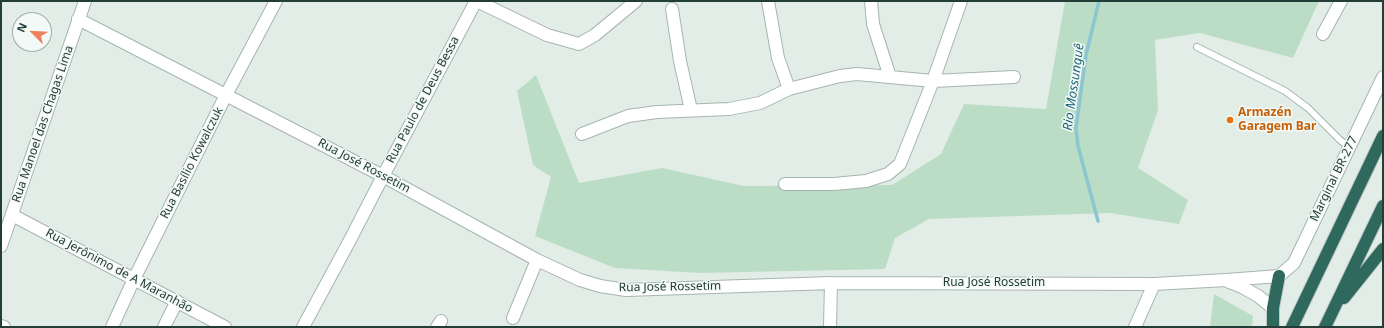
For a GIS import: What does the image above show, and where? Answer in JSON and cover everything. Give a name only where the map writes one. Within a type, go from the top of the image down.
[{"type":"highway","points":[[1292,327],[1383,136]]},
{"type":"highway","points":[[1325,327],[1383,206]]},
{"type":"highway","points":[[1331,315],[1383,249]]},
{"type":"highway","points":[[1273,327],[1273,308],[1279,276]]},
{"type":"street","name":"Rua Manoel das Chagas Lima","points":[[1,246],[84,1]]},
{"type":"street","name":"Rua Basílio Kowalczuk","points":[[112,327],[134,279],[226,95],[276,1]]},
{"type":"street","points":[[476,1],[547,35],[579,44],[595,35],[636,1]]},
{"type":"street","name":"Rua Paulo de Deus Bessa","points":[[303,327],[476,1]]},
{"type":"street","points":[[768,1],[778,58],[789,89]]},
{"type":"street","points":[[871,1],[873,24],[890,77]]},
{"type":"street","points":[[785,184],[834,184],[866,181],[888,174],[900,164],[933,81],[961,1]]},
{"type":"street","points":[[1323,34],[1341,1]]},
{"type":"street","points":[[672,10],[680,61],[691,110]]},
{"type":"street","name":"Rua José Rossetim","points":[[78,20],[383,176],[537,260],[580,280],[600,286],[626,290],[831,283],[1154,284],[1279,276]]},
{"type":"street","points":[[582,134],[628,116],[657,112],[729,109],[760,103],[789,89],[840,76],[857,74],[933,81],[1014,77]]},
{"type":"street","name":"Marginal BR-277","points":[[1279,276],[1294,263],[1383,77]]},
{"type":"street","name":"Rua Jerônimo de A Maranhão","points":[[12,215],[226,327]]},
{"type":"street","points":[[513,318],[537,260]]},
{"type":"street","points":[[1226,280],[1258,296],[1273,308]]},
{"type":"street","points":[[830,327],[831,283]]},
{"type":"street","points":[[1135,327],[1154,284]]},
{"type":"street","points":[[164,327],[177,302]]},
{"type":"lane","points":[[1197,47],[1285,91],[1308,108],[1349,147]]},
{"type":"green space","points":[[1065,1],[1319,1],[1293,58],[1200,33],[1155,40],[1158,110],[1138,168],[1188,200],[1179,224],[1110,213],[929,219],[895,238],[885,269],[700,273],[615,268],[535,236],[551,177],[533,165],[517,91],[536,75],[579,183],[662,168],[744,186],[892,185],[941,154],[964,104],[1046,109]]},
{"type":"green space","points":[[1214,294],[1253,316],[1252,327],[1210,327]]},
{"type":"waterway","name":"Rio Mossunguê","points":[[1098,221],[1078,146],[1076,128],[1086,55],[1099,1]]},
{"type":"place","name":"Armazén Garagem Bar","points":[[1230,120]]}]
